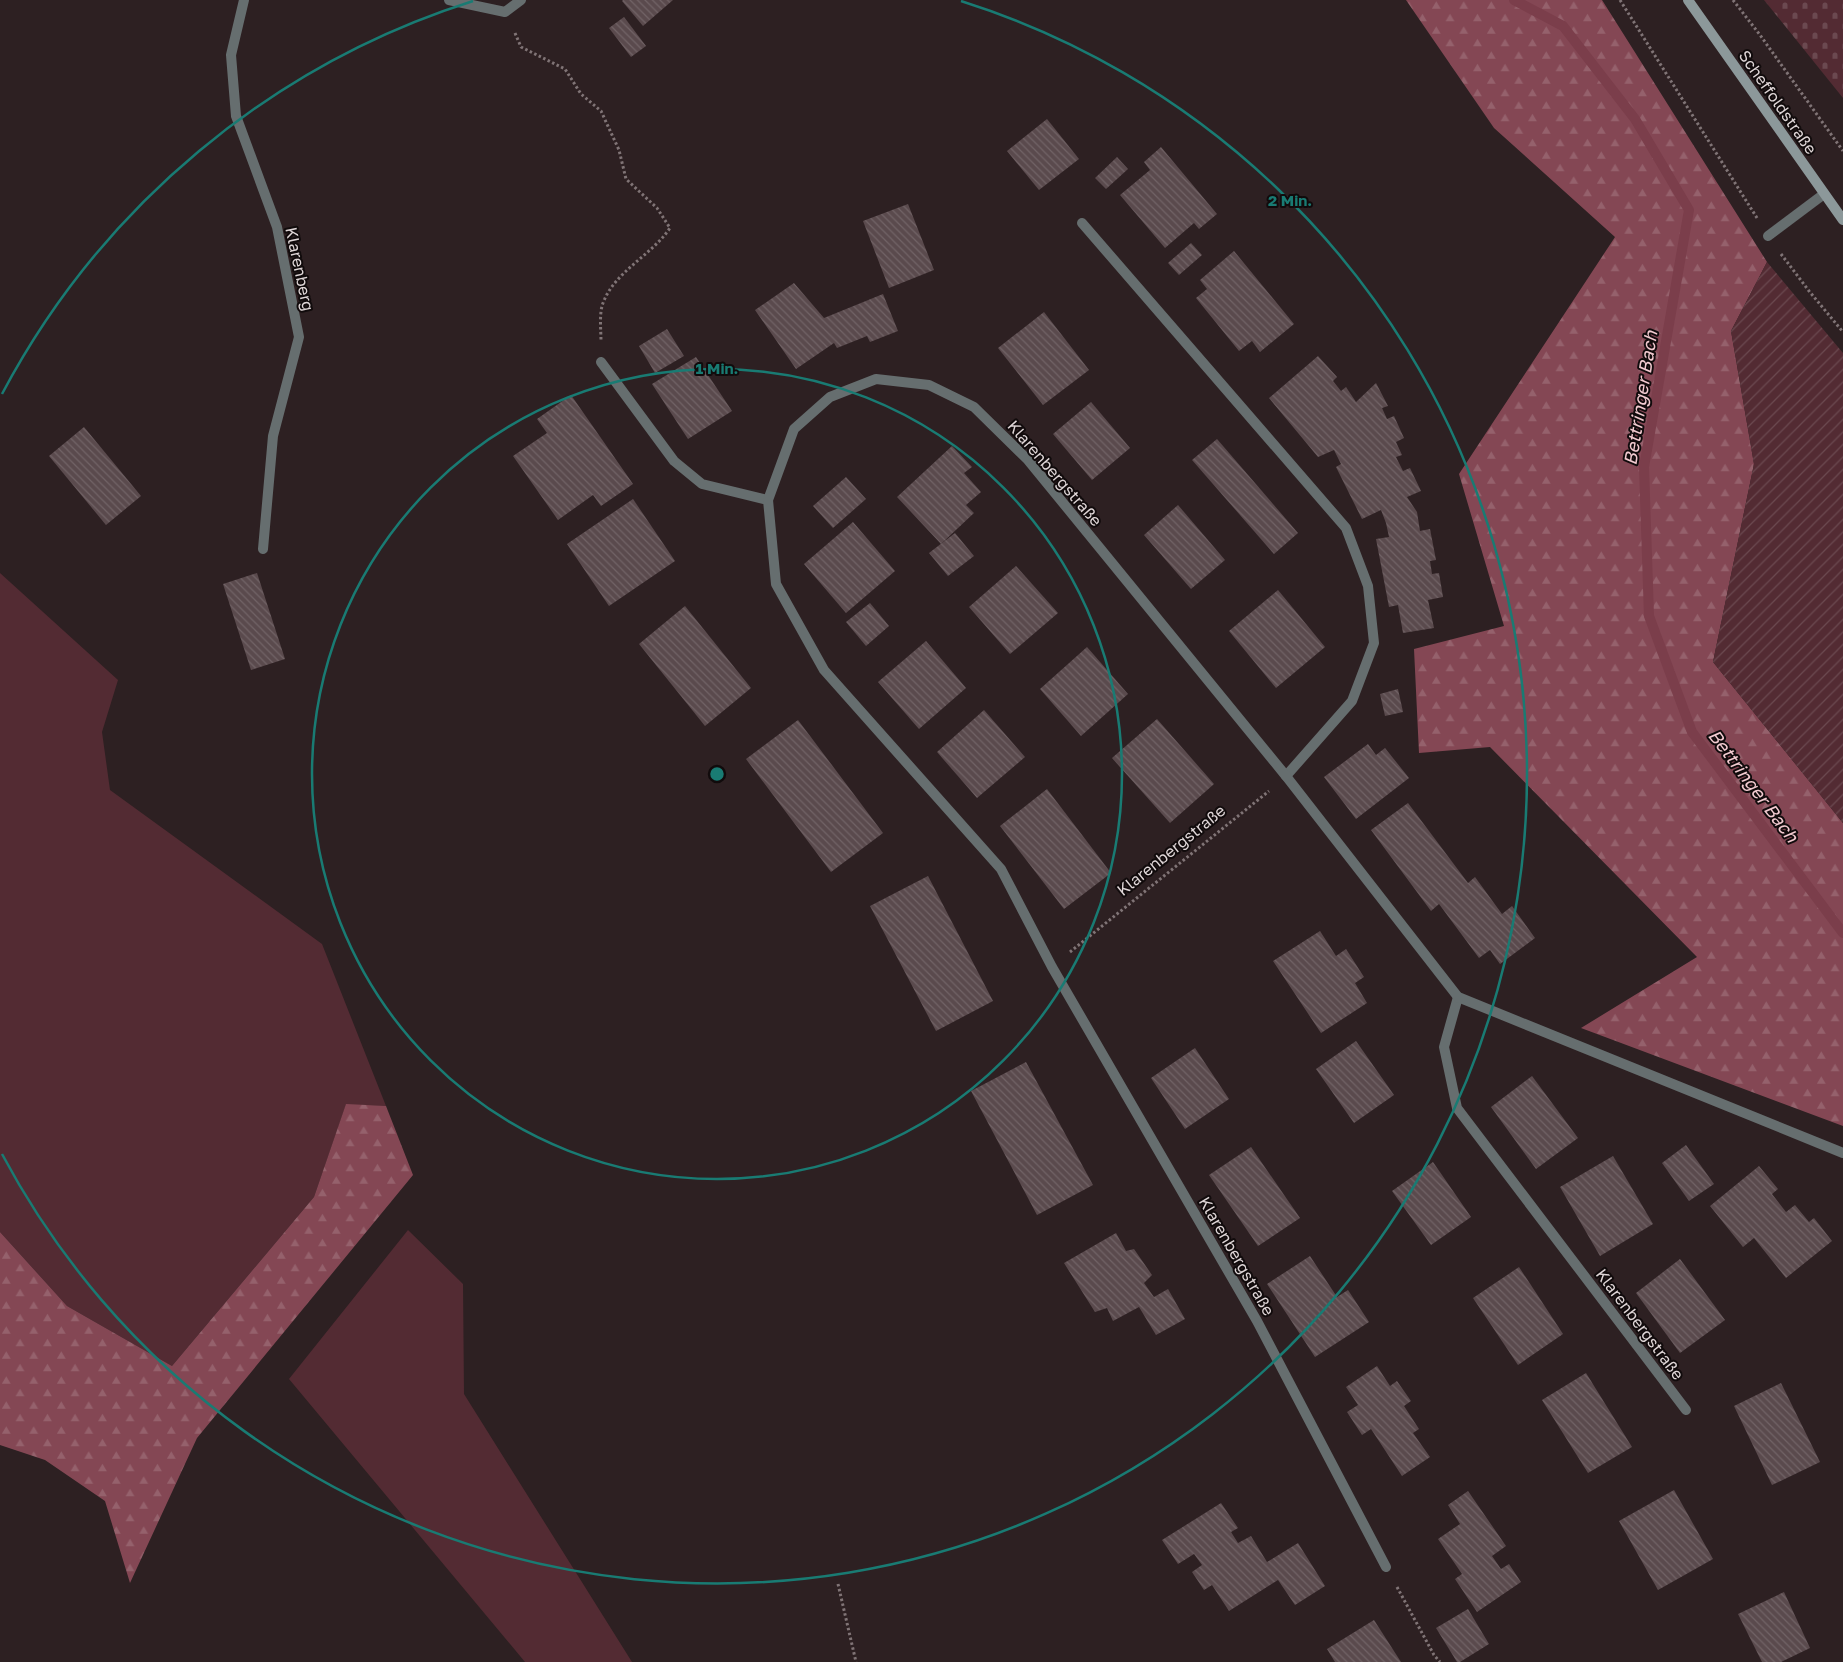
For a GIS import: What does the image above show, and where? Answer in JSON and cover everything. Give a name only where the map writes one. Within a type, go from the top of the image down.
[{"type":"main road","name":"Scheffoldstraße","points":[[1688,0],[1843,220]]},
{"type":"street","name":"Klarenberg","points":[[244,0],[231,55],[236,116],[277,227],[299,337],[273,436],[263,549]]},
{"type":"street","points":[[449,0],[505,12],[521,0]]},
{"type":"street","points":[[1768,236],[1824,194]]},
{"type":"street","points":[[1082,223],[1346,528],[1368,586],[1374,643],[1352,701],[1286,776]]},
{"type":"street","points":[[601,362],[674,462],[702,484],[768,500]]},
{"type":"street","name":"Klarenbergstraße","points":[[1386,1567],[1257,1320],[1052,967],[1001,869],[824,670],[776,584],[768,500],[794,429],[830,397],[876,378],[929,385],[974,407],[1028,460],[1286,776],[1458,997],[1444,1047],[1457,1108],[1686,1410]]},
{"type":"street","points":[[1458,997],[1843,1153]]},
{"type":"path","points":[[1620,0],[1768,236],[1809,291],[1843,332]]},
{"type":"path","points":[[1733,0],[1843,152]]},
{"type":"path","points":[[505,12],[521,47],[565,68],[581,94],[601,111],[620,150],[626,179],[657,208],[670,228],[661,242],[615,281],[602,304],[601,362]]},
{"type":"path","name":"Klarenbergstraße","points":[[1052,967],[1286,776]]},
{"type":"path","points":[[1386,1567],[1434,1655],[1440,1662]]},
{"type":"path","points":[[838,1584],[856,1662]]},
{"type":"green space","points":[[1406,0],[1602,0],[1767,262],[1731,331],[1754,464],[1713,662],[1843,823],[1843,1126],[1581,1028],[1697,957],[1490,747],[1419,753],[1414,649],[1504,626],[1459,474],[1615,237],[1494,128]]},
{"type":"green space","points":[[1764,0],[1843,0],[1843,98]]},
{"type":"green space","points":[[1767,262],[1843,353],[1843,823],[1713,662],[1754,464],[1731,331]]},
{"type":"green space","points":[[0,573],[118,680],[102,732],[110,790],[322,944],[386,1106],[346,1105],[314,1197],[172,1366],[67,1306],[0,1232]]},
{"type":"green space","points":[[346,1104],[386,1106],[413,1175],[197,1438],[130,1583],[105,1501],[45,1460],[0,1445],[0,1232],[67,1306],[172,1366],[314,1197]]},
{"type":"green space","points":[[408,1230],[463,1284],[464,1394],[632,1662],[525,1662],[289,1379]]},
{"type":"building","points":[[623,0],[673,0],[643,26]]},
{"type":"building","points":[[624,17],[646,46],[631,57],[609,28]]},
{"type":"building","points":[[1047,119],[1079,159],[1039,190],[1007,151]]},
{"type":"building","points":[[1161,147],[1217,214],[1199,229],[1194,223],[1165,248],[1120,195],[1150,170],[1144,162]]},
{"type":"building","points":[[1117,157],[1128,169],[1106,189],[1095,178]]},
{"type":"building","points":[[908,204],[934,270],[889,288],[863,221]]},
{"type":"building","points":[[1191,243],[1202,255],[1179,275],[1168,263]]},
{"type":"building","points":[[1234,251],[1294,324],[1260,352],[1252,341],[1239,351],[1196,298],[1207,289],[1200,280]]},
{"type":"building","points":[[794,283],[824,318],[883,294],[898,331],[870,342],[867,336],[837,348],[834,343],[796,369],[755,310]]},
{"type":"building","points":[[1044,312],[1089,370],[1043,405],[998,348]]},
{"type":"building","points":[[667,329],[684,356],[655,373],[639,346]]},
{"type":"building","points":[[1318,356],[1337,377],[1333,381],[1341,391],[1346,387],[1356,402],[1376,383],[1388,406],[1382,408],[1387,419],[1394,416],[1404,438],[1396,442],[1402,455],[1396,457],[1403,471],[1410,468],[1421,491],[1407,497],[1417,512],[1420,531],[1430,529],[1436,560],[1430,561],[1432,574],[1439,573],[1443,597],[1428,600],[1434,628],[1403,633],[1398,605],[1389,607],[1376,539],[1389,537],[1381,510],[1362,519],[1336,467],[1341,464],[1334,450],[1318,457],[1269,398]]},
{"type":"building","points":[[696,357],[732,411],[688,439],[652,384]]},
{"type":"building","points":[[571,395],[633,484],[601,506],[593,495],[558,520],[513,456],[547,433],[537,419]]},
{"type":"building","points":[[1091,402],[1130,448],[1092,480],[1053,434]]},
{"type":"building","points":[[84,427],[141,496],[106,525],[49,456]]},
{"type":"building","points":[[1217,439],[1298,533],[1274,554],[1192,460]]},
{"type":"building","points":[[952,446],[972,467],[964,473],[981,492],[966,505],[974,513],[941,544],[897,497]]},
{"type":"building","points":[[846,477],[866,499],[833,528],[813,506]]},
{"type":"building","points":[[633,499],[675,561],[609,606],[567,544]]},
{"type":"building","points":[[1178,505],[1225,560],[1191,589],[1144,535]]},
{"type":"building","points":[[853,522],[895,571],[846,613],[804,564]]},
{"type":"building","points":[[955,533],[974,556],[948,576],[929,553]]},
{"type":"building","points":[[1016,566],[1058,613],[1010,654],[969,607]]},
{"type":"building","points":[[257,573],[285,659],[251,670],[223,584]]},
{"type":"building","points":[[1278,590],[1325,647],[1276,688],[1229,631]]},
{"type":"building","points":[[870,603],[889,626],[866,646],[846,622]]},
{"type":"building","points":[[685,606],[751,688],[705,726],[639,644]]},
{"type":"building","points":[[926,641],[966,688],[919,729],[878,682]]},
{"type":"building","points":[[1087,647],[1128,694],[1081,736],[1040,689]]},
{"type":"building","points":[[1398,689],[1403,712],[1385,716],[1380,694]]},
{"type":"building","points":[[984,710],[1025,757],[977,798],[937,752]]},
{"type":"building","points":[[1157,719],[1214,784],[1170,823],[1112,758]]},
{"type":"building","points":[[798,720],[883,833],[831,872],[746,759]]},
{"type":"building","points":[[1368,744],[1376,755],[1385,748],[1409,778],[1356,819],[1324,777]]},
{"type":"building","points":[[1047,789],[1111,873],[1064,909],[1000,826]]},
{"type":"building","points":[[1408,803],[1468,883],[1475,877],[1502,914],[1512,906],[1535,938],[1500,964],[1490,950],[1479,958],[1439,904],[1431,911],[1371,830]]},
{"type":"building","points":[[928,876],[993,1001],[936,1031],[870,906]]},
{"type":"building","points":[[1320,931],[1336,956],[1346,949],[1364,977],[1355,983],[1367,1003],[1321,1033],[1273,961]]},
{"type":"building","points":[[1356,1041],[1394,1095],[1354,1123],[1316,1069]]},
{"type":"building","points":[[1195,1048],[1229,1099],[1185,1129],[1151,1078]]},
{"type":"building","points":[[1026,1062],[1093,1185],[1037,1215],[971,1091]]},
{"type":"building","points":[[1532,1076],[1578,1138],[1536,1169],[1491,1107]]},
{"type":"building","points":[[1686,1145],[1714,1184],[1689,1201],[1662,1163]]},
{"type":"building","points":[[1251,1147],[1300,1218],[1258,1246],[1209,1175]]},
{"type":"building","points":[[1613,1156],[1653,1224],[1600,1256],[1560,1187]]},
{"type":"building","points":[[1433,1162],[1471,1217],[1431,1245],[1392,1191]]},
{"type":"building","points":[[1759,1166],[1778,1189],[1772,1194],[1786,1212],[1795,1205],[1809,1222],[1814,1218],[1832,1241],[1786,1278],[1754,1238],[1743,1247],[1710,1206]]},
{"type":"building","points":[[1116,1233],[1126,1251],[1134,1249],[1152,1275],[1144,1283],[1154,1297],[1168,1289],[1185,1319],[1156,1335],[1139,1307],[1113,1321],[1107,1308],[1095,1312],[1064,1263]]},
{"type":"building","points":[[1310,1256],[1337,1297],[1348,1290],[1369,1322],[1315,1357],[1267,1284]]},
{"type":"building","points":[[1680,1259],[1725,1320],[1680,1353],[1636,1293]]},
{"type":"building","points":[[1519,1267],[1563,1334],[1518,1365],[1473,1298]]},
{"type":"building","points":[[1377,1366],[1390,1386],[1397,1381],[1411,1401],[1404,1406],[1419,1429],[1413,1433],[1430,1457],[1402,1476],[1371,1429],[1362,1435],[1347,1412],[1358,1405],[1346,1387]]},
{"type":"building","points":[[1586,1373],[1632,1447],[1588,1473],[1542,1400]]},
{"type":"building","points":[[1781,1383],[1820,1462],[1772,1485],[1734,1406]]},
{"type":"building","points":[[1674,1490],[1713,1559],[1658,1590],[1619,1521]]},
{"type":"building","points":[[1468,1491],[1506,1546],[1492,1556],[1501,1569],[1509,1564],[1521,1582],[1477,1612],[1455,1579],[1462,1574],[1438,1539],[1460,1524],[1448,1505]]},
{"type":"building","points":[[1221,1503],[1238,1528],[1231,1532],[1238,1543],[1251,1536],[1267,1562],[1298,1543],[1325,1586],[1295,1605],[1278,1580],[1229,1611],[1212,1585],[1204,1590],[1192,1572],[1202,1565],[1194,1554],[1178,1564],[1162,1540]]},
{"type":"building","points":[[1784,1592],[1810,1648],[1781,1662],[1762,1662],[1738,1614]]},
{"type":"building","points":[[1468,1609],[1489,1644],[1457,1662],[1436,1628]]},
{"type":"building","points":[[1374,1620],[1401,1662],[1335,1662],[1327,1649]]},
{"type":"waterway","name":"Bettringer Bach","points":[[1514,0],[1563,26],[1635,119],[1689,210],[1644,467],[1649,616],[1692,732],[1843,933]]}]
